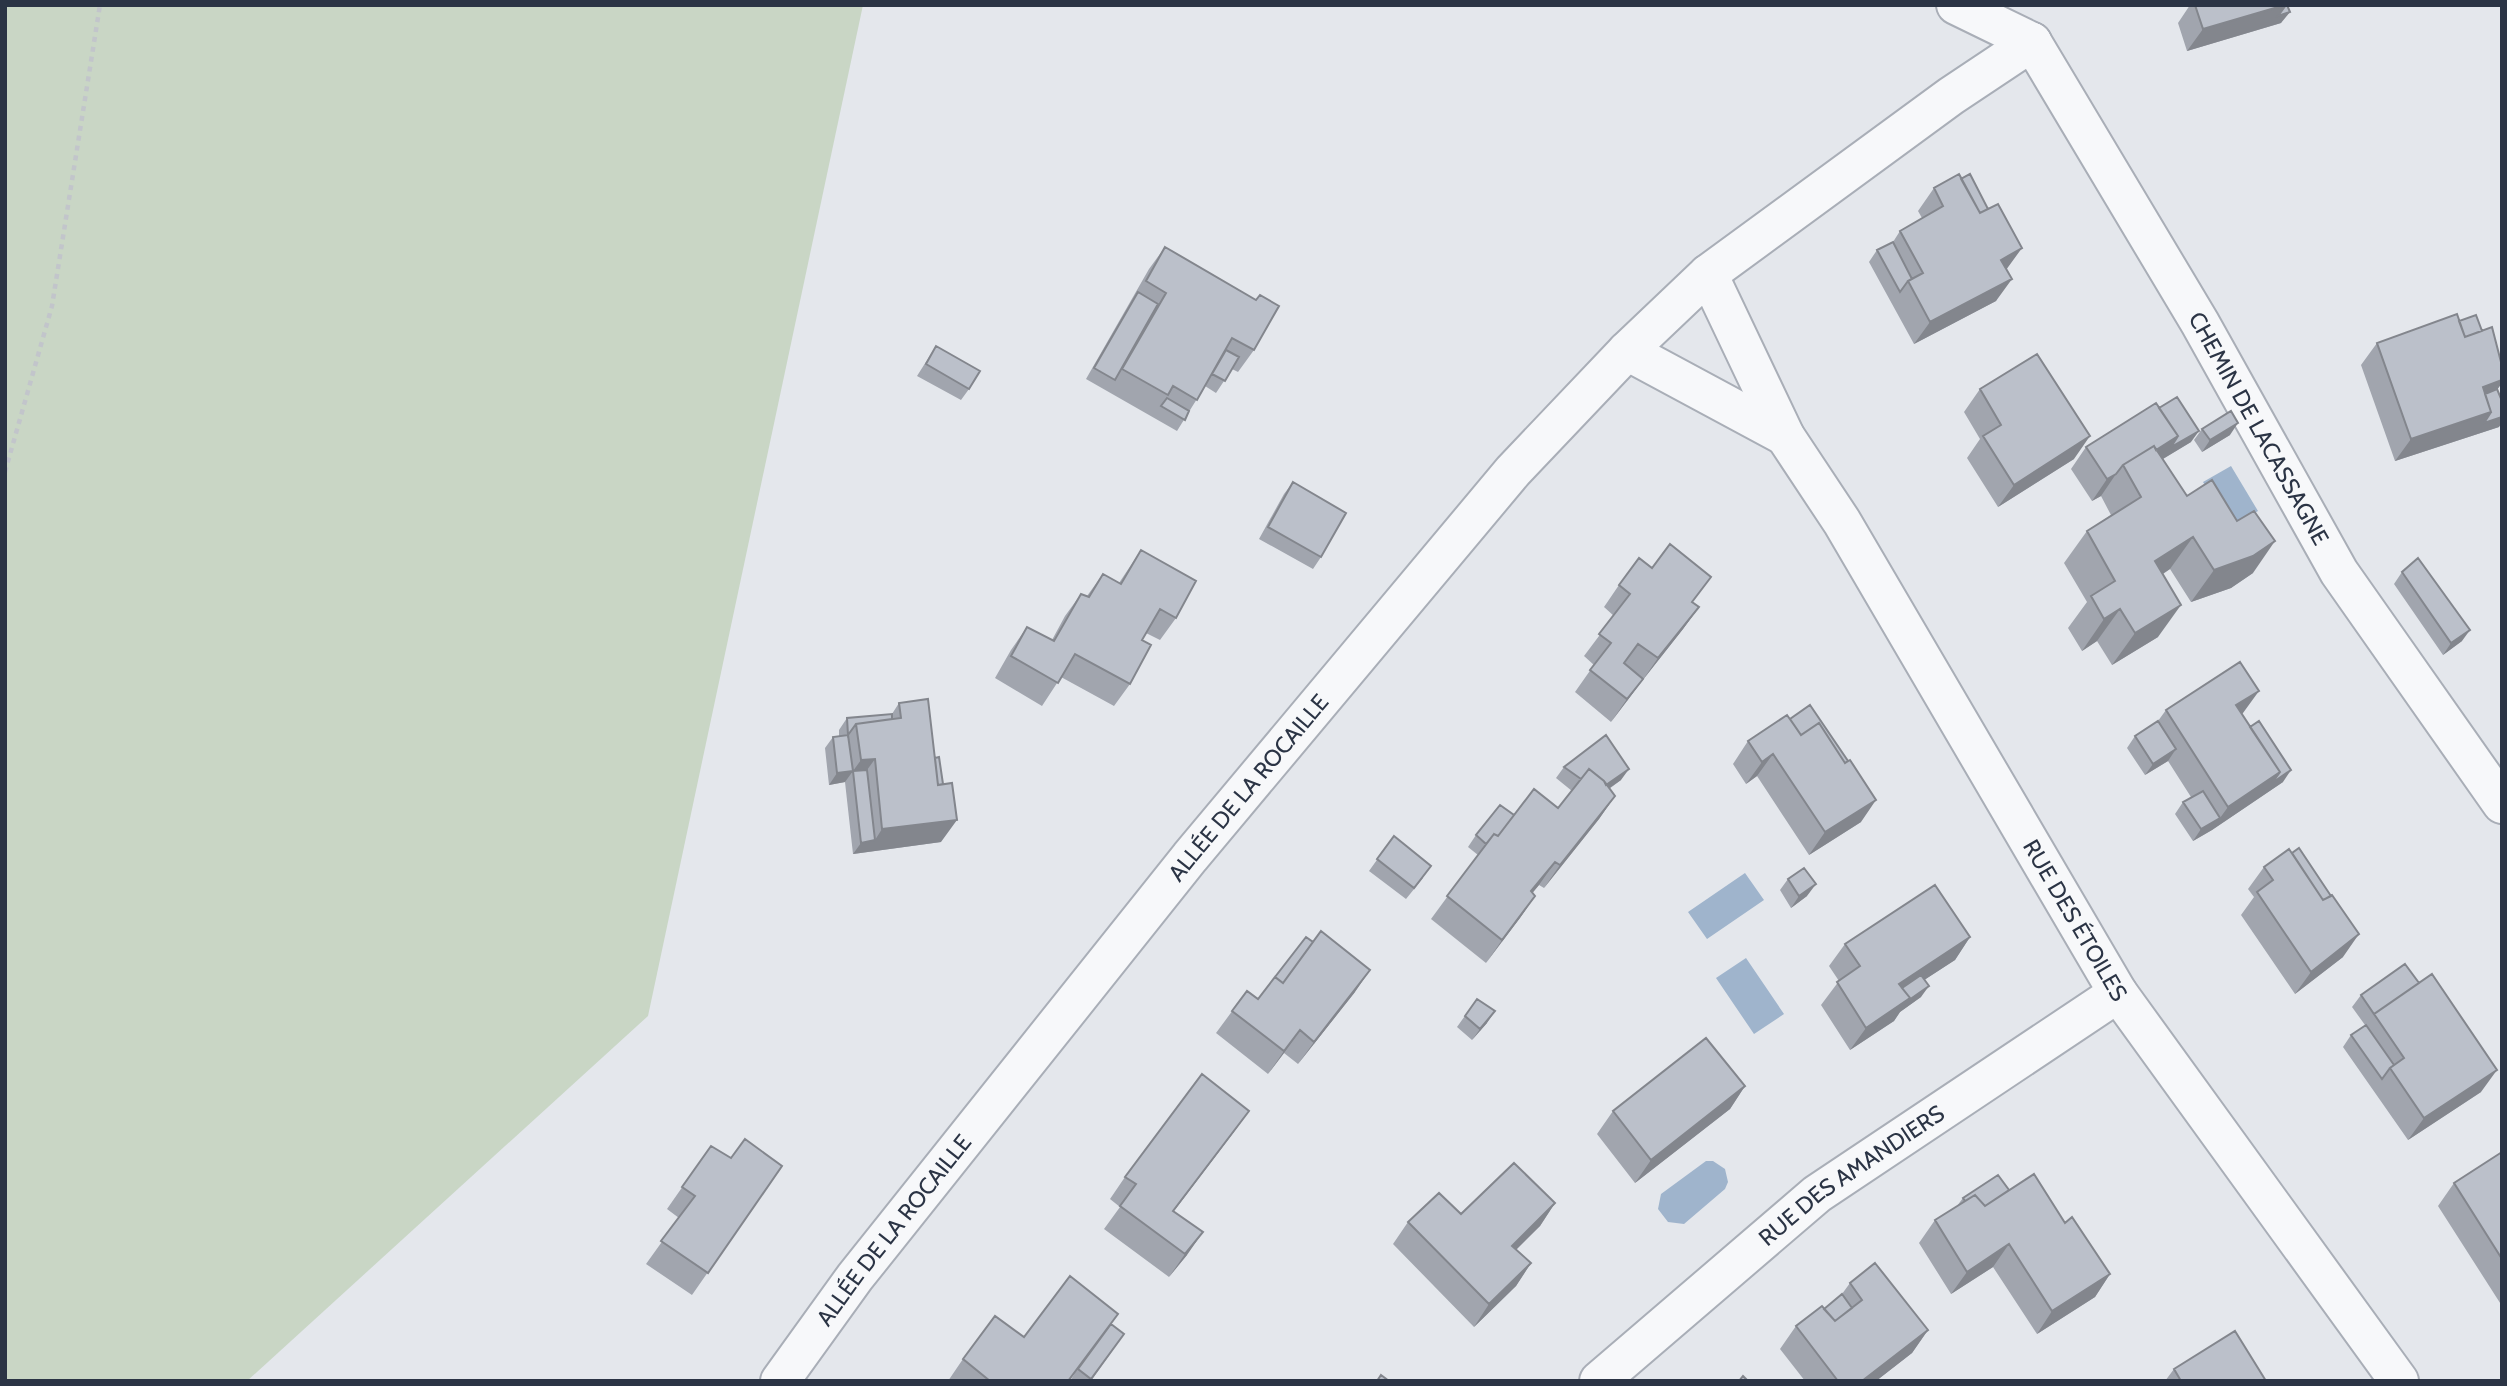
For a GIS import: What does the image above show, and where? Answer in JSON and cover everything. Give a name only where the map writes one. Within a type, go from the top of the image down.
[{"type":"street","points":[[1956,5],[2032,42]]},
{"type":"street","name":"ALLÉE DE LA ROCAILLE","points":[[780,1381],[855,1277],[1190,857],[1513,471],[1627,351],[1709,274],[1951,96],[2032,42]]},
{"type":"street","name":"CHEMIN DE LACASSAGNE","points":[[2032,42],[2200,323],[2339,572],[2502,804]]},
{"type":"street","name":"RUE DES ÉTOILES","points":[[1709,274],[1784,436],[1842,522],[2118,993],[2399,1381]]},
{"type":"street","points":[[1627,351],[1784,436]]},
{"type":"street","name":"RUE DES AMANDIERS","points":[[1599,1381],[1817,1194],[2118,993]]},
{"type":"path","points":[[5,472],[52,306],[100,5]]},
{"type":"green space","points":[[5,5],[863,5],[648,1016],[247,1381],[5,1381]]},
{"type":"water","points":[[2231,466],[2258,511],[2230,527],[2203,482]]},
{"type":"water","points":[[1745,873],[1764,900],[1707,939],[1688,912]]},
{"type":"water","points":[[1746,958],[1784,1014],[1754,1034],[1716,978]]},
{"type":"water","points":[[1706,1161],[1713,1161],[1725,1169],[1728,1182],[1725,1189],[1684,1224],[1668,1222],[1658,1209],[1661,1194]]},
{"type":"building","points":[[2195,5],[2285,5],[2203,29]]},
{"type":"building","points":[[2286,5],[2290,12],[2278,16]]},
{"type":"building","points":[[1959,174],[1980,213],[1998,204],[2022,248],[2001,260],[2012,279],[1930,322],[1908,281],[1923,273],[1900,231],[1943,206],[1934,188]]},
{"type":"building","points":[[1970,174],[1988,209],[1980,213],[1961,179]]},
{"type":"building","points":[[1893,242],[1912,279],[1900,292],[1877,250]]},
{"type":"building","points":[[1165,247],[1256,300],[1260,295],[1279,306],[1254,350],[1232,338],[1197,400],[1173,386],[1168,395],[1122,369],[1166,293],[1146,281]]},
{"type":"building","points":[[1138,292],[1158,304],[1115,380],[1094,368]]},
{"type":"building","points":[[2457,314],[2465,337],[2492,327],[2502,366],[2502,380],[2483,387],[2491,412],[2411,439],[2377,343]]},
{"type":"building","points":[[2476,315],[2482,331],[2465,337],[2459,321]]},
{"type":"building","points":[[936,346],[980,371],[969,389],[926,364]]},
{"type":"building","points":[[1226,350],[1239,357],[1225,381],[1212,374]]},
{"type":"building","points":[[2037,354],[2090,436],[2014,485],[1983,436],[2001,425],[1980,389]]},
{"type":"building","points":[[2497,389],[2502,401],[2502,417],[2484,423],[2491,412],[2485,394]]},
{"type":"building","points":[[2177,397],[2199,431],[2171,447],[2178,436],[2159,408]]},
{"type":"building","points":[[1167,398],[1189,411],[1185,420],[1161,406]]},
{"type":"building","points":[[2156,403],[2178,436],[2156,450],[2154,446],[2123,465],[2116,474],[2107,479],[2086,447]]},
{"type":"building","points":[[2231,411],[2238,423],[2210,440],[2202,429]]},
{"type":"building","points":[[2154,446],[2187,496],[2212,480],[2237,521],[2254,511],[2275,541],[2253,556],[2214,570],[2193,537],[2155,561],[2181,605],[2135,633],[2120,609],[2104,619],[2091,596],[2115,581],[2087,531],[2141,497],[2123,465]]},
{"type":"building","points":[[1293,482],[1346,513],[1321,557],[1268,527]]},
{"type":"building","points":[[1670,544],[1711,577],[1692,602],[1699,607],[1658,658],[1638,644],[1624,663],[1643,679],[1627,699],[1590,670],[1611,643],[1599,634],[1630,594],[1619,585],[1639,558],[1652,568]]},
{"type":"building","points":[[1141,550],[1196,581],[1176,618],[1160,609],[1142,640],[1151,645],[1130,684],[1075,654],[1058,683],[1011,656],[1027,627],[1054,641],[1081,594],[1089,597],[1103,574],[1121,584]]},
{"type":"building","points":[[2418,558],[2470,630],[2451,643],[2402,572]]},
{"type":"building","points":[[2240,662],[2259,691],[2236,705],[2280,772],[2228,807],[2166,710]]},
{"type":"building","points":[[928,699],[938,785],[952,783],[957,820],[882,829],[875,759],[861,760],[856,724],[901,718],[899,703]]},
{"type":"building","points":[[1810,705],[1848,761],[1845,763],[1819,723],[1801,735],[1790,719]]},
{"type":"building","points":[[892,714],[892,719],[856,724],[848,735],[847,718]]},
{"type":"building","points":[[1787,715],[1801,735],[1819,723],[1845,763],[1850,760],[1876,800],[1825,832],[1773,754],[1762,762],[1748,741]]},
{"type":"building","points":[[2158,721],[2176,749],[2153,764],[2135,736]]},
{"type":"building","points":[[2259,721],[2291,770],[2272,783],[2280,772],[2250,727]]},
{"type":"building","points":[[848,735],[853,771],[837,773],[833,737]]},
{"type":"building","points":[[1606,735],[1629,769],[1606,785],[1589,769],[1581,779],[1564,767]]},
{"type":"building","points":[[939,757],[943,784],[938,785],[935,758]]},
{"type":"building","points":[[1589,769],[1604,781],[1615,796],[1560,865],[1555,862],[1531,891],[1535,896],[1502,940],[1447,896],[1494,834],[1498,836],[1534,789],[1558,808]]},
{"type":"building","points":[[867,770],[875,840],[861,843],[853,771]]},
{"type":"building","points":[[2203,791],[2220,818],[2201,829],[2183,802]]},
{"type":"building","points":[[1500,805],[1514,815],[1498,836],[1494,834],[1486,844],[1476,835]]},
{"type":"building","points":[[1394,836],[1431,866],[1414,888],[1377,859]]},
{"type":"building","points":[[2299,848],[2331,896],[2323,900],[2292,853]]},
{"type":"building","points":[[2289,849],[2323,900],[2332,895],[2359,934],[2311,972],[2257,892],[2273,880],[2264,867]]},
{"type":"building","points":[[1804,868],[1816,884],[1799,896],[1788,879]]},
{"type":"building","points":[[1935,885],[1970,937],[1899,984],[1910,998],[1866,1028],[1837,982],[1860,966],[1845,944]]},
{"type":"building","points":[[1321,931],[1370,970],[1314,1042],[1300,1030],[1284,1051],[1232,1011],[1247,991],[1258,999],[1275,977],[1283,983]]},
{"type":"building","points":[[1306,937],[1313,942],[1283,983],[1275,977]]},
{"type":"building","points":[[2405,964],[2419,983],[2374,1014],[2361,995]]},
{"type":"building","points":[[2432,974],[2497,1070],[2424,1118],[2390,1068],[2404,1058],[2374,1014]]},
{"type":"building","points":[[1921,975],[1929,986],[1909,1000],[1902,988]]},
{"type":"building","points":[[1477,999],[1495,1011],[1480,1029],[1465,1016]]},
{"type":"building","points":[[2366,1025],[2394,1065],[2382,1079],[2351,1035]]},
{"type":"building","points":[[1706,1038],[1745,1086],[1651,1160],[1613,1111]]},
{"type":"building","points":[[1202,1074],[1249,1111],[1173,1211],[1203,1232],[1185,1254],[1120,1206],[1136,1184],[1125,1177]]},
{"type":"building","points":[[745,1139],[782,1166],[708,1273],[661,1241],[695,1196],[682,1187],[711,1146],[731,1158]]},
{"type":"building","points":[[2502,1152],[2502,1259],[2454,1183]]},
{"type":"building","points":[[1514,1163],[1555,1203],[1512,1246],[1531,1263],[1489,1304],[1408,1222],[1439,1193],[1461,1214]]},
{"type":"building","points":[[2034,1174],[2065,1223],[2072,1217],[2110,1274],[2052,1311],[2009,1244],[1967,1272],[1935,1220],[1975,1195],[1985,1206]]},
{"type":"building","points":[[1998,1175],[2009,1190],[1985,1206],[1975,1195],[1965,1201],[1963,1198]]},
{"type":"building","points":[[1875,1263],[1928,1330],[1862,1381],[1838,1381],[1796,1326],[1822,1306],[1835,1321],[1862,1300],[1850,1283]]},
{"type":"building","points":[[1070,1276],[1118,1314],[1068,1381],[990,1381],[963,1359],[995,1316],[1024,1337]]},
{"type":"building","points":[[1842,1294],[1852,1308],[1835,1321],[1824,1309]]},
{"type":"building","points":[[1111,1324],[1124,1334],[1091,1379],[1078,1369]]},
{"type":"building","points":[[2235,1331],[2266,1381],[2181,1381],[2174,1369]]},
{"type":"building","points":[[1381,1375],[1389,1381],[1377,1381]]}]
